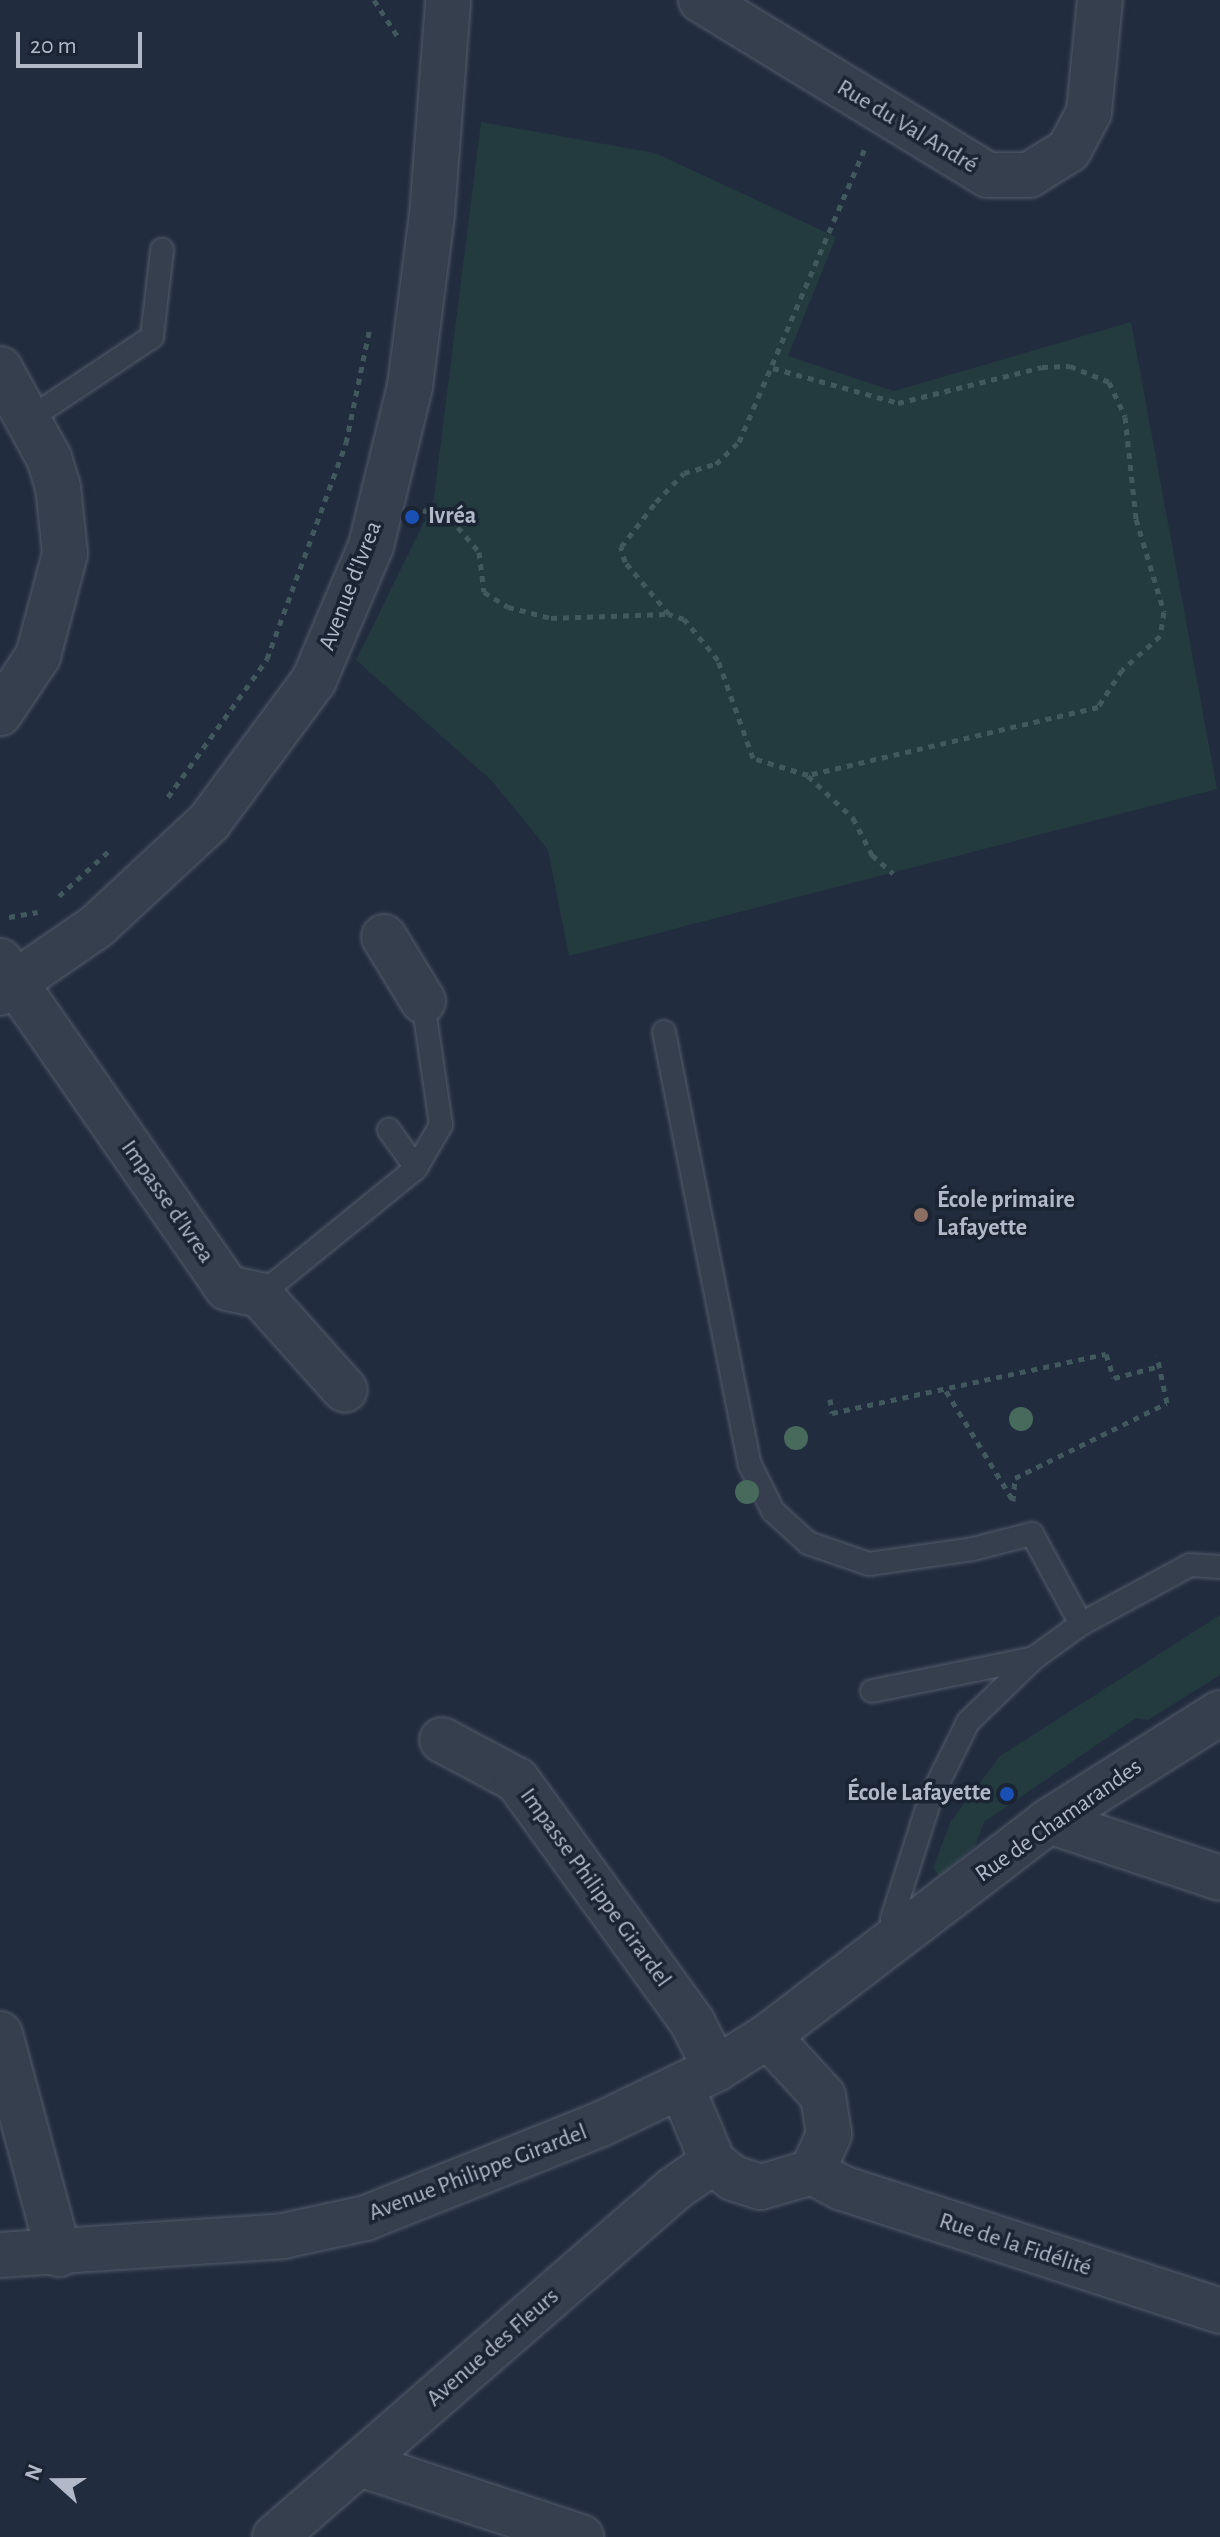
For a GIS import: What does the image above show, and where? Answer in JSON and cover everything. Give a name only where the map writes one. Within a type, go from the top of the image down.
[{"type":"street","name":"Avenue d'Ivrea","points":[[5,979],[97,926],[209,822],[314,680],[371,546],[410,386],[432,215],[448,0]]},
{"type":"street","name":"Rue du Val André","points":[[701,0],[882,114],[988,175],[1029,175],[1069,150],[1089,112],[1100,0]]},
{"type":"street","points":[[0,369],[29,419],[58,487],[65,554],[38,656],[0,713]]},
{"type":"street","points":[[384,937],[423,1001]]},
{"type":"street","name":"Impasse d'Ivrea","points":[[5,979],[227,1288],[260,1295],[345,1390]]},
{"type":"street","name":"Rue de Chamarandes","points":[[902,1934],[1049,1821],[1220,1713]]},
{"type":"street","name":"Impasse Philippe Girardel","points":[[442,1740],[517,1780],[692,2022],[698,2077]]},
{"type":"street","points":[[1049,1821],[1220,1878]]},
{"type":"street","name":"Avenue Philippe Girardel","points":[[0,2255],[59,2254],[283,2236],[366,2218],[558,2143],[698,2077],[768,2036],[902,1934]]},
{"type":"street","points":[[0,2034],[59,2254]]},
{"type":"street","points":[[698,2077],[713,2162],[733,2178],[761,2187],[812,2172],[829,2134],[823,2096],[768,2036]]},
{"type":"street","name":"Avenue des Fleurs","points":[[275,2537],[674,2189],[713,2162]]},
{"type":"street","name":"Rue de la Fidélité","points":[[812,2172],[842,2188],[1220,2311]]},
{"type":"street","points":[[360,2464],[581,2537]]},
{"type":"lane","points":[[29,419],[152,337],[162,250]]},
{"type":"lane","points":[[260,1295],[416,1168],[441,1125],[423,1001]]},
{"type":"lane","points":[[664,1032],[750,1465],[773,1511],[808,1543],[869,1564],[973,1549],[1032,1534],[1081,1624]]},
{"type":"lane","points":[[389,1130],[416,1168]]},
{"type":"lane","points":[[902,1934],[892,1919],[936,1786],[968,1722],[1034,1658],[1081,1624],[1190,1565],[1220,1567]]},
{"type":"lane","points":[[872,1691],[1034,1658]]},
{"type":"path","points":[[374,0],[402,50]]},
{"type":"path","points":[[669,614],[625,562],[621,547],[684,473],[716,464],[739,442],[773,368],[825,235],[882,114]]},
{"type":"path","points":[[166,800],[267,659],[346,443],[371,323]]},
{"type":"path","points":[[773,368],[898,403],[1042,367],[1070,366],[1109,382],[1125,417],[1136,519],[1164,612],[1160,636],[1122,670],[1098,707],[808,775]]},
{"type":"path","points":[[422,510],[450,518],[479,552],[484,592],[508,607],[551,618],[669,614],[684,619],[718,660],[753,758],[808,775],[853,818],[872,855],[893,873]]},
{"type":"path","points":[[53,901],[121,840]]},
{"type":"path","points":[[0,918],[41,911]]},
{"type":"path","points":[[830,1399],[832,1413],[1106,1354],[1114,1378],[1160,1366]]},
{"type":"path","points":[[1013,1501],[1015,1478],[1167,1403],[1157,1356]]},
{"type":"path","points":[[946,1390],[1032,1534]]},
{"type":"green space","points":[[481,122],[655,153],[836,237],[788,356],[894,391],[1131,322],[1217,789],[569,956],[548,850],[492,781],[356,660],[433,504]]},
{"type":"green space","points":[[1220,1615],[1220,1675],[1148,1720],[1136,1718],[984,1822],[975,1846],[939,1876],[933,1868],[951,1821],[1000,1756]]},
{"type":"place","name":"Ivréa","points":[[412,517]]},
{"type":"place","name":"École primaire Lafayette","points":[[921,1215]]},
{"type":"place","name":"École Lafayette","points":[[1007,1794]]}]
